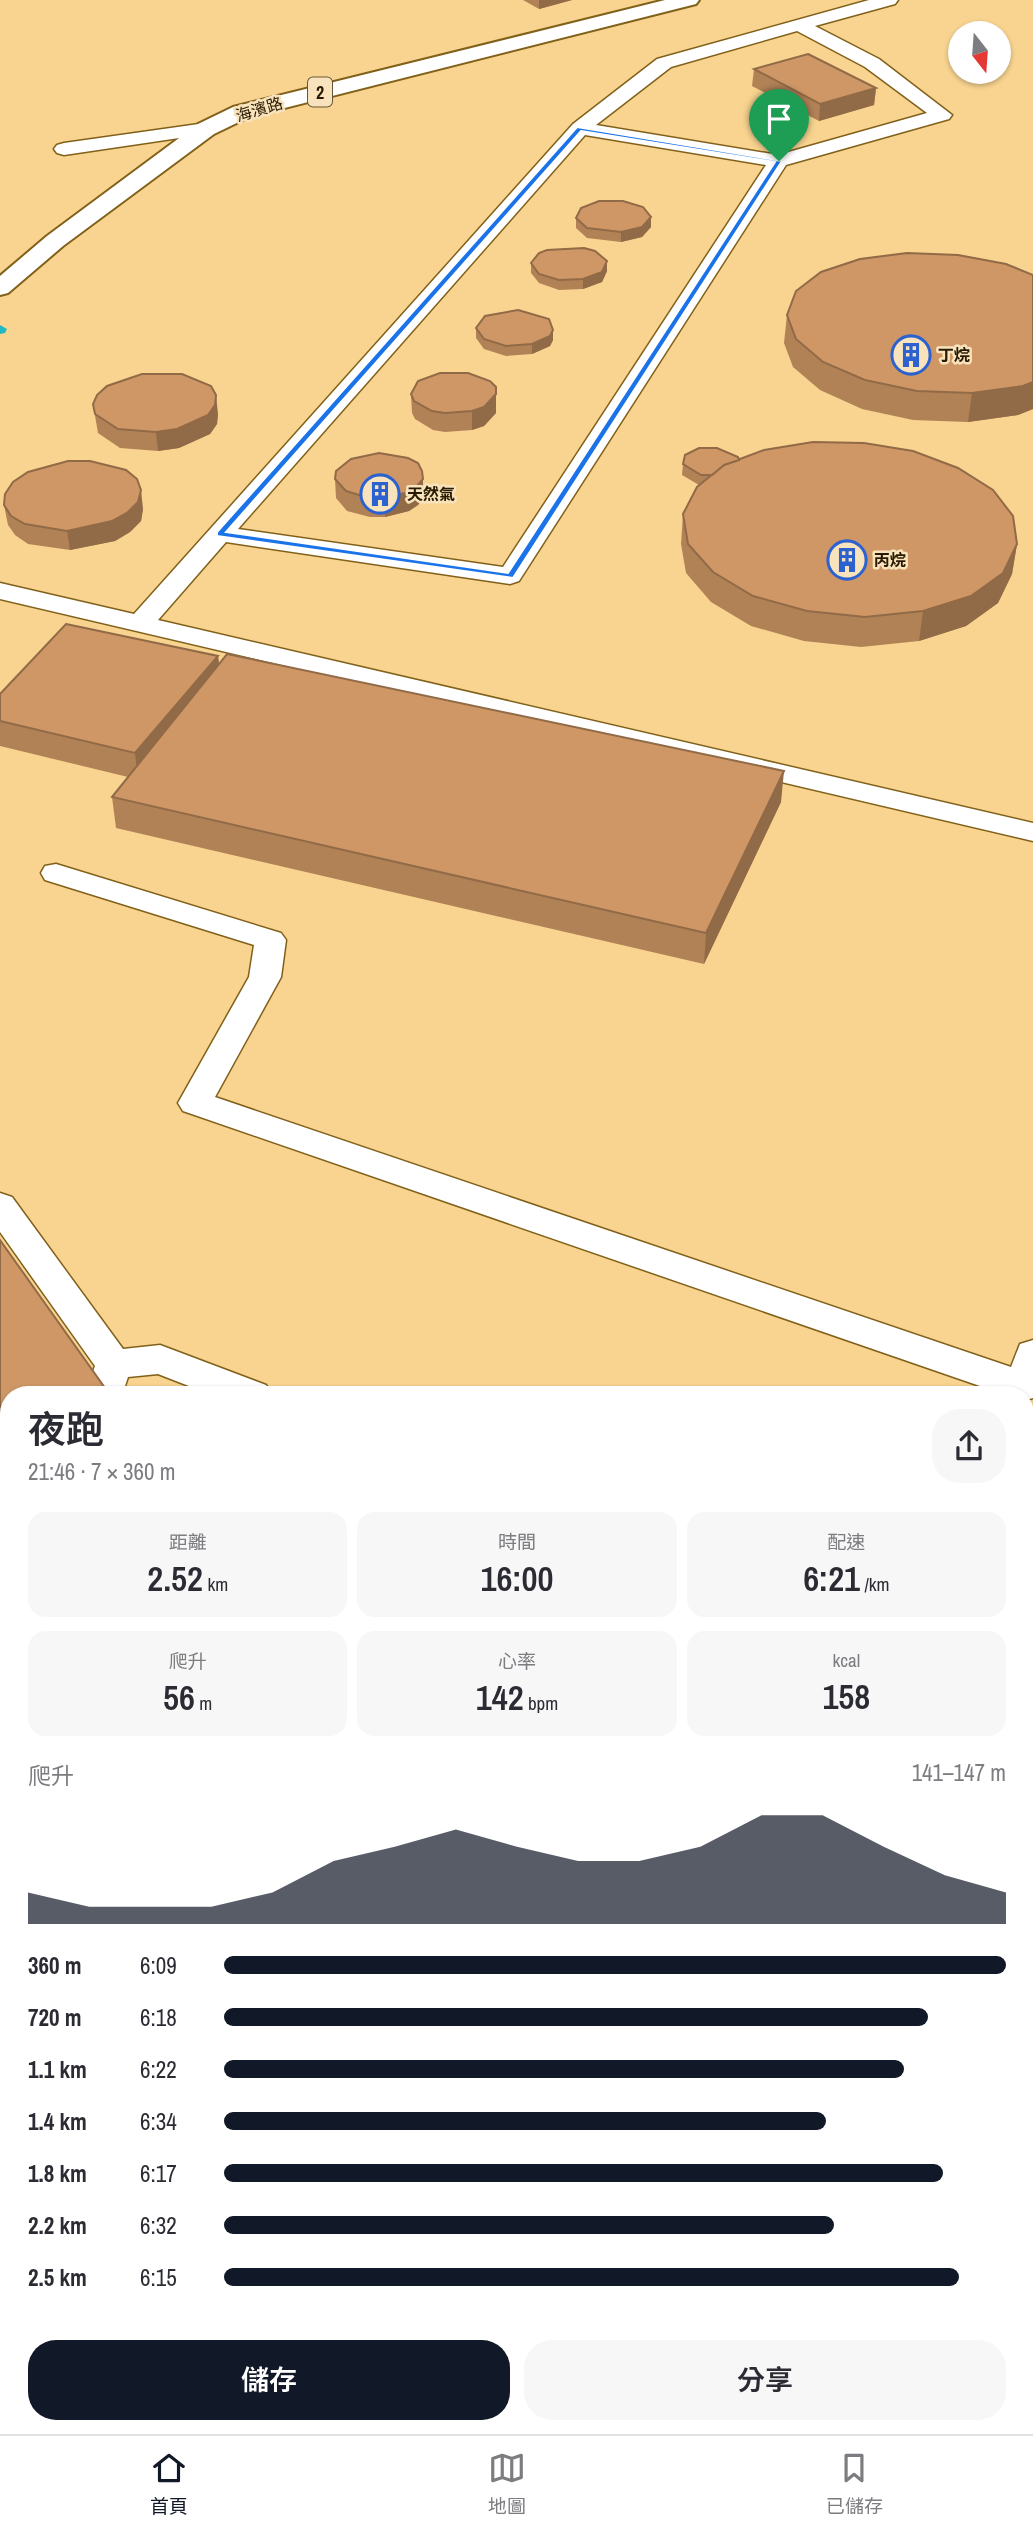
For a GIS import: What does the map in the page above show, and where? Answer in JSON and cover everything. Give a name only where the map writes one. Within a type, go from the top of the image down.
[{"type":"main road","name":"海濱路","points":[[0,288],[55,241],[206,128],[241,112],[689,0]]},
{"type":"lane","points":[[141,624],[580,128],[664,63],[889,0]]},
{"type":"lane","points":[[580,128],[779,161],[942,115],[872,63],[798,26]]},
{"type":"lane","points":[[64,149],[206,128]]},
{"type":"lane","points":[[220,534],[510,576],[779,161]]},
{"type":"lane","points":[[0,590],[1033,832]]},
{"type":"lane","points":[[56,873],[271,940],[265,977],[195,1103],[1031,1383]]},
{"type":"lane","points":[[0,1206],[113,1380],[160,1359],[230,1386]]},
{"type":"building","points":[[808,54],[876,88],[820,104],[754,69]]},
{"type":"building","points":[[599,201],[623,201],[643,207],[651,217],[642,227],[621,232],[587,228],[576,218],[581,208]]},
{"type":"building","points":[[584,248],[595,251],[607,261],[602,272],[583,279],[559,280],[539,274],[531,263],[539,253],[547,250]]},
{"type":"building","name":"丁烷","points":[[907,253],[958,255],[1006,264],[1033,275],[1033,382],[1023,386],[972,393],[917,391],[865,380],[823,362],[796,339],[787,315],[796,291],[821,272],[860,259]]},
{"type":"building","points":[[518,310],[549,319],[553,330],[550,336],[532,344],[506,346],[484,339],[476,328],[485,316]]},
{"type":"building","points":[[440,373],[468,373],[490,381],[496,387],[496,394],[484,407],[472,411],[432,411],[414,401],[411,394],[418,381]]},
{"type":"building","points":[[142,374],[182,374],[211,386],[216,395],[215,405],[208,415],[177,429],[156,432],[118,429],[95,414],[93,404],[97,395],[107,386]]},
{"type":"building","name":"丙烷","points":[[813,442],[864,443],[913,451],[958,468],[993,490],[1013,516],[1017,544],[1003,573],[971,596],[923,611],[865,617],[807,611],[753,596],[713,572],[688,544],[683,514],[697,487],[724,465],[764,450]]},
{"type":"building","points":[[699,448],[717,448],[738,457],[739,460],[724,465],[712,475],[701,475],[683,464],[685,455]]},
{"type":"building","points":[[379,453],[408,458],[418,463],[423,479],[409,492],[384,498],[369,498],[346,491],[335,479],[336,471],[351,459]]},
{"type":"building","points":[[68,461],[90,461],[126,470],[137,479],[141,490],[138,502],[128,512],[112,521],[67,531],[25,524],[11,516],[4,505],[5,494],[13,482],[28,472]]},
{"type":"building","points":[[66,624],[218,656],[135,753],[0,721],[0,694]]},
{"type":"building","points":[[227,654],[784,771],[706,933],[112,797]]},
{"type":"building","points":[[0,1240],[104,1386],[0,1386]]},
{"type":"place","name":"丁烷","points":[[911,355]]},
{"type":"place","name":"天然氣","points":[[380,494]]},
{"type":"place","name":"丙烷","points":[[847,560]]},
{"type":"route","points":[[580,128],[779,161],[510,576],[220,534],[580,128]]}]
